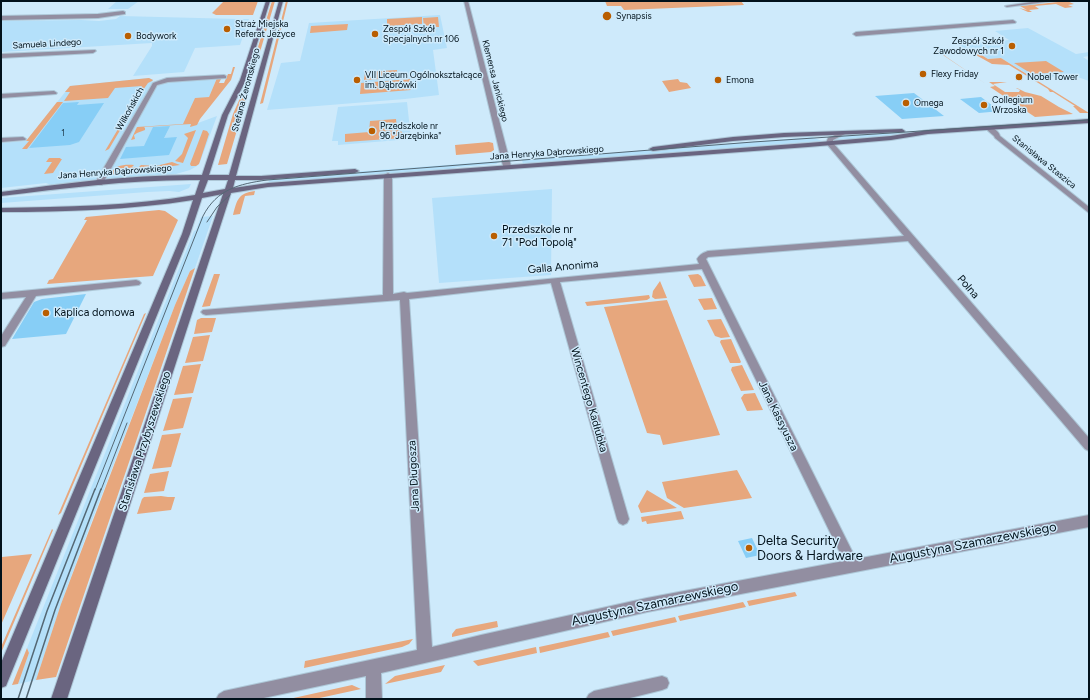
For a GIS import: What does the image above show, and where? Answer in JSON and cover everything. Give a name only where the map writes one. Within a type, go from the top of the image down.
[{"type":"street","name":"Stefana Żeromskiego","points":[[200,188],[224,115],[243,80],[268,1]]},
{"type":"street","name":"Stefana Żeromskiego","points":[[230,184],[281,1]]},
{"type":"street","name":"Klemensa Janickiego","points":[[466,1],[506,163]]},
{"type":"street","points":[[1007,6],[1051,1]]},
{"type":"street","points":[[1,18],[98,16],[123,13]]},
{"type":"street","points":[[856,34],[1013,22]]},
{"type":"street","name":"Samuela Lindego","points":[[1,56],[93,51]]},
{"type":"street","name":"Wilkońskich","points":[[99,183],[155,84],[167,80],[224,76]]},
{"type":"street","points":[[1,96],[54,93]]},
{"type":"street","name":"Jana Henryka Dąbrowskiego","points":[[1,210],[66,209],[168,201],[200,188],[261,178],[829,143],[891,138],[928,132],[1089,121]]},
{"type":"street","name":"Stanisława Staszica","points":[[988,128],[997,135],[997,137],[1089,211]]},
{"type":"street","name":"Jana Henryka Dąbrowskiego","points":[[1,194],[165,177],[200,188],[230,184],[259,185],[388,175],[633,151],[733,139],[846,132],[928,132]]},
{"type":"street","points":[[829,143],[830,139],[846,132]]},
{"type":"street","name":"Polna","points":[[804,134],[817,136],[829,143],[1089,446]]},
{"type":"street","points":[[1,140],[23,139]]},
{"type":"street","points":[[388,175],[388,298]]},
{"type":"street","name":"Jana Henryka Dąbrowskiego","points":[[200,188],[230,184]]},
{"type":"street","name":"Stanisława Przybyszewskiego","points":[[59,699],[172,357],[206,261],[230,184]]},
{"type":"street","points":[[1,681],[178,255],[200,188]]},
{"type":"street","points":[[168,201],[186,204],[193,211]]},
{"type":"street","points":[[704,266],[701,258],[708,254],[910,238]]},
{"type":"street","name":"Galla Anonima","points":[[206,312],[388,298],[704,266]]},
{"type":"street","name":"Jana Kassyusza","points":[[704,266],[854,566]]},
{"type":"street","name":"Wincentego Kadłubka","points":[[555,280],[623,519]]},
{"type":"street","points":[[1,296],[136,283]]},
{"type":"street","points":[[1,344],[33,293]]},
{"type":"street","name":"Jana Długosza","points":[[404,296],[425,656]]},
{"type":"street","name":"Augustyna Szamarzewskiego","points":[[224,699],[425,656],[647,605],[798,575],[854,566],[1089,521]]},
{"type":"street","points":[[373,667],[374,699]]},
{"type":"street","points":[[594,699],[662,683]]},
{"type":"shaded area","points":[[117,1],[139,1],[128,9],[108,9]]},
{"type":"shaded area","points":[[224,1],[258,1],[253,15],[216,15],[212,13]]},
{"type":"shaded area","points":[[272,1],[275,1],[227,164],[218,165],[233,114],[248,80]]},
{"type":"shaded area","points":[[286,1],[288,1],[263,103],[260,104]]},
{"type":"shaded area","points":[[605,1],[741,1],[744,5],[624,10],[621,6],[607,6]]},
{"type":"shaded area","points":[[1067,1],[1074,4],[1068,5],[1073,7],[1065,8],[1056,4],[1035,6],[1039,9],[1029,10],[1032,12],[1019,8],[1027,10],[1020,6]]},
{"type":"shaded area","points":[[440,15],[447,48],[433,50],[439,95],[267,110],[281,63],[300,61],[309,23]]},
{"type":"shaded area","points":[[120,16],[249,19],[240,45],[195,48],[184,72],[133,76],[152,46],[152,43],[1,52],[1,21],[99,21],[116,19]]},
{"type":"shaded area","points":[[422,17],[422,24],[387,26],[387,19]]},
{"type":"shaded area","points":[[438,17],[439,27],[424,27],[423,18]]},
{"type":"shaded area","points":[[348,24],[347,30],[310,33],[311,26]]},
{"type":"shaded area","name":"Zespół Szkół Zawodowych nr 1","points":[[1028,28],[1076,54],[1089,52],[1089,56],[1083,57],[1089,61],[1089,81],[1072,75],[1034,78],[1001,58],[988,59],[970,48],[966,49],[958,44],[1009,40],[995,31]]},
{"type":"shaded area","points":[[970,48],[988,59],[1001,58],[1089,113],[1080,113],[1073,106],[1075,106],[1053,92],[1050,92],[1048,89],[1009,65],[992,64],[967,50],[949,50],[943,52],[945,56],[986,84],[937,51]]},
{"type":"shaded area","points":[[1046,61],[1064,72],[1032,74],[1014,63]]},
{"type":"shaded area","points":[[233,67],[235,67],[231,80],[200,119],[197,125],[190,127],[191,124],[144,127],[145,130],[134,135],[135,139],[131,140],[137,127],[183,124],[195,98],[209,97],[217,78],[221,79],[219,83],[224,83],[228,74],[231,74]]},
{"type":"shaded area","points":[[397,70],[397,78],[364,80],[365,72]]},
{"type":"shaded area","points":[[149,78],[153,80],[152,83],[217,78],[209,97],[184,124],[198,123],[217,116],[200,162],[197,166],[190,170],[176,174],[51,185],[46,183],[1,188],[1,143],[26,141],[70,86]]},
{"type":"shaded area","points":[[149,78],[153,80],[140,91],[142,86],[115,88],[108,98],[64,101],[70,92],[65,92],[70,86]]},
{"type":"shaded area","points":[[410,79],[411,90],[360,94],[361,83]]},
{"type":"shaded area","points":[[678,79],[680,82],[687,83],[691,88],[669,92],[662,81]]},
{"type":"shaded area","points":[[989,82],[1007,82],[993,84],[1005,92],[1019,92],[1020,90],[1017,88],[1025,92],[1041,96],[1073,114],[1035,117],[990,87],[995,86]]},
{"type":"shaded area","points":[[137,97],[139,98],[109,149],[105,151]]},
{"type":"shaded area","points":[[57,102],[63,102],[27,149],[22,149],[29,141],[26,141]]},
{"type":"shaded area","name":"Przedszkole nr 96 \"Jarzębinka\"","points":[[407,102],[411,139],[338,145],[338,141],[332,141],[338,107]]},
{"type":"shaded area","points":[[396,119],[397,129],[402,132],[403,138],[345,142],[345,134],[369,132],[370,121]]},
{"type":"shaded area","points":[[966,128],[974,131],[832,141],[841,136]]},
{"type":"shaded area","points":[[196,130],[183,163],[175,161],[182,154],[188,138],[184,134]]},
{"type":"shaded area","points":[[203,130],[207,131],[209,134],[199,164],[196,166],[191,166],[190,164]]},
{"type":"shaded area","points":[[812,137],[822,141],[523,164],[522,160]]},
{"type":"shaded area","points":[[489,142],[493,143],[494,150],[491,152],[456,155],[455,145]]},
{"type":"shaded area","points":[[49,158],[62,159],[53,173],[44,174],[52,162],[46,162]]},
{"type":"shaded area","points":[[501,161],[496,164],[458,167],[446,170],[268,183],[270,178]]},
{"type":"shaded area","points":[[172,162],[180,165],[110,175],[114,169],[124,165],[134,165],[132,167],[138,168],[141,165],[156,166]]},
{"type":"shaded area","points":[[191,184],[189,188],[179,192],[147,192],[1,203],[1,198]]},
{"type":"shaded area","name":"Przedszkole nr 71 \"Pod Topolą\"","points":[[552,189],[551,275],[439,283],[432,198]]},
{"type":"shaded area","points":[[255,191],[254,195],[245,196],[240,214],[233,215],[239,198],[245,193]]},
{"type":"shaded area","points":[[159,210],[165,211],[178,220],[153,276],[47,284],[49,280],[53,279],[87,220],[84,220],[86,217]]},
{"type":"shaded area","points":[[213,216],[195,268],[190,271],[175,305],[91,523],[61,604],[36,680],[18,684],[29,653],[27,648],[194,231],[196,230],[201,217]]},
{"type":"shaded area","points":[[195,268],[56,677],[36,680],[61,604],[175,305],[190,271]]},
{"type":"shaded area","points":[[214,274],[220,274],[210,306],[202,307]]},
{"type":"shaded area","points":[[698,274],[701,276],[706,286],[694,287],[688,275]]},
{"type":"shaded area","points":[[660,281],[667,298],[655,299],[652,297],[653,291]]},
{"type":"shaded area","points":[[649,295],[650,298],[647,300],[587,306],[585,302]]},
{"type":"shaded area","points":[[712,298],[717,309],[704,310],[698,299]]},
{"type":"shaded area","points":[[667,300],[720,435],[663,445],[660,435],[647,433],[604,307]]},
{"type":"shaded area","points":[[146,313],[61,513],[58,515],[144,314]]},
{"type":"shaded area","points":[[201,318],[216,318],[212,332],[194,334],[197,320]]},
{"type":"shaded area","points":[[721,319],[730,337],[721,338],[715,336],[707,320]]},
{"type":"shaded area","points":[[210,335],[203,361],[185,363],[193,337]]},
{"type":"shaded area","points":[[731,339],[741,362],[740,363],[730,363],[720,342],[721,340]]},
{"type":"shaded area","points":[[201,364],[193,393],[174,395],[183,366]]},
{"type":"shaded area","points":[[742,365],[754,390],[741,391],[731,370],[732,367]]},
{"type":"shaded area","points":[[755,393],[763,410],[747,411],[741,398],[744,394]]},
{"type":"shaded area","points":[[192,397],[183,428],[163,431],[173,399]]},
{"type":"shaded area","points":[[181,433],[171,467],[152,469],[162,435]]},
{"type":"shaded area","points":[[737,470],[752,498],[684,508],[667,498],[662,482]]},
{"type":"shaded area","points":[[169,471],[164,491],[144,493],[150,474]]},
{"type":"shaded area","points":[[647,490],[677,508],[641,513],[638,506]]},
{"type":"shaded area","points":[[144,497],[175,497],[171,510],[137,514]]},
{"type":"shaded area","points":[[681,511],[684,519],[647,524],[646,521],[642,522],[641,517]]},
{"type":"shaded area","points":[[52,529],[53,530],[1,653],[1,647]]},
{"type":"shaded area","points":[[32,554],[1,625],[1,559],[2,557]]},
{"type":"shaded area","points":[[795,592],[797,596],[749,606],[747,601]]},
{"type":"shaded area","points":[[743,602],[746,607],[680,621],[678,616]]},
{"type":"shaded area","points":[[675,617],[677,622],[613,636],[611,631]]},
{"type":"shaded area","points":[[497,621],[498,627],[452,637],[452,634],[456,629]]},
{"type":"shaded area","points":[[608,632],[610,637],[540,653],[539,647]]},
{"type":"shaded area","points":[[413,639],[409,644],[402,647],[304,668],[305,661]]},
{"type":"shaded area","points":[[536,647],[537,653],[478,666],[473,661]]},
{"type":"shaded area","points":[[27,648],[29,653],[18,684],[12,685]]},
{"type":"shaded area","points":[[445,665],[441,672],[385,684],[395,676]]},
{"type":"shaded area","points":[[352,685],[361,689],[315,699],[289,699]]},
{"type":"building","name":"Omega","points":[[914,93],[944,116],[902,119],[875,96]]},
{"type":"building","name":"Collegium Wrzoska","points":[[981,97],[1001,111],[979,113],[960,99]]},
{"type":"building","points":[[79,102],[77,105],[104,103],[79,142],[70,145],[29,148],[63,103]]},
{"type":"building","points":[[170,126],[164,138],[177,137],[169,155],[120,159],[126,147],[144,146],[153,127]]},
{"type":"building","points":[[86,294],[66,334],[12,339],[34,302],[42,299]]},
{"type":"building","name":"Delta Security Doors & Hardware","points":[[752,538],[760,555],[746,558],[738,541]]},
{"type":"tram line","points":[[95,490],[203,216],[215,200],[230,189],[238,186],[267,180],[753,142],[1089,120]]},
{"type":"tram line","points":[[207,222],[217,207],[230,195]]},
{"type":"tram line","points":[[101,490],[127,423]]},
{"type":"tram line","points":[[18,699],[47,611],[95,489]]},
{"type":"tram line","points":[[26,699],[55,610],[101,489]]},
{"type":"place","name":"Synapsis","points":[[607,16]]},
{"type":"place","name":"Straż Miejska Referat Jeżyce","points":[[227,29]]},
{"type":"place","name":"Zespół Szkół Specjalnych nr 106","points":[[375,34]]},
{"type":"place","name":"Bodywork","points":[[128,36]]},
{"type":"place","name":"Zespół Szkół Zawodowych nr 1","points":[[1012,46]]},
{"type":"place","name":"Flexy Friday","points":[[923,74]]},
{"type":"place","name":"Nobel Tower","points":[[1019,77]]},
{"type":"place","name":"VII Liceum Ogólnokształcące im. Dąbrówki","points":[[357,80]]},
{"type":"place","name":"Emona","points":[[718,80]]},
{"type":"place","name":"Omega","points":[[906,103]]},
{"type":"place","name":"Collegium Wrzoska","points":[[984,105]]},
{"type":"place","name":"Przedszkole nr 96 \"Jarzębinka\"","points":[[372,131]]},
{"type":"place","name":"Przedszkole nr 71 \"Pod Topolą\"","points":[[494,236]]},
{"type":"place","name":"Kaplica domowa","points":[[46,313]]},
{"type":"place","name":"Delta Security Doors & Hardware","points":[[749,548]]}]
